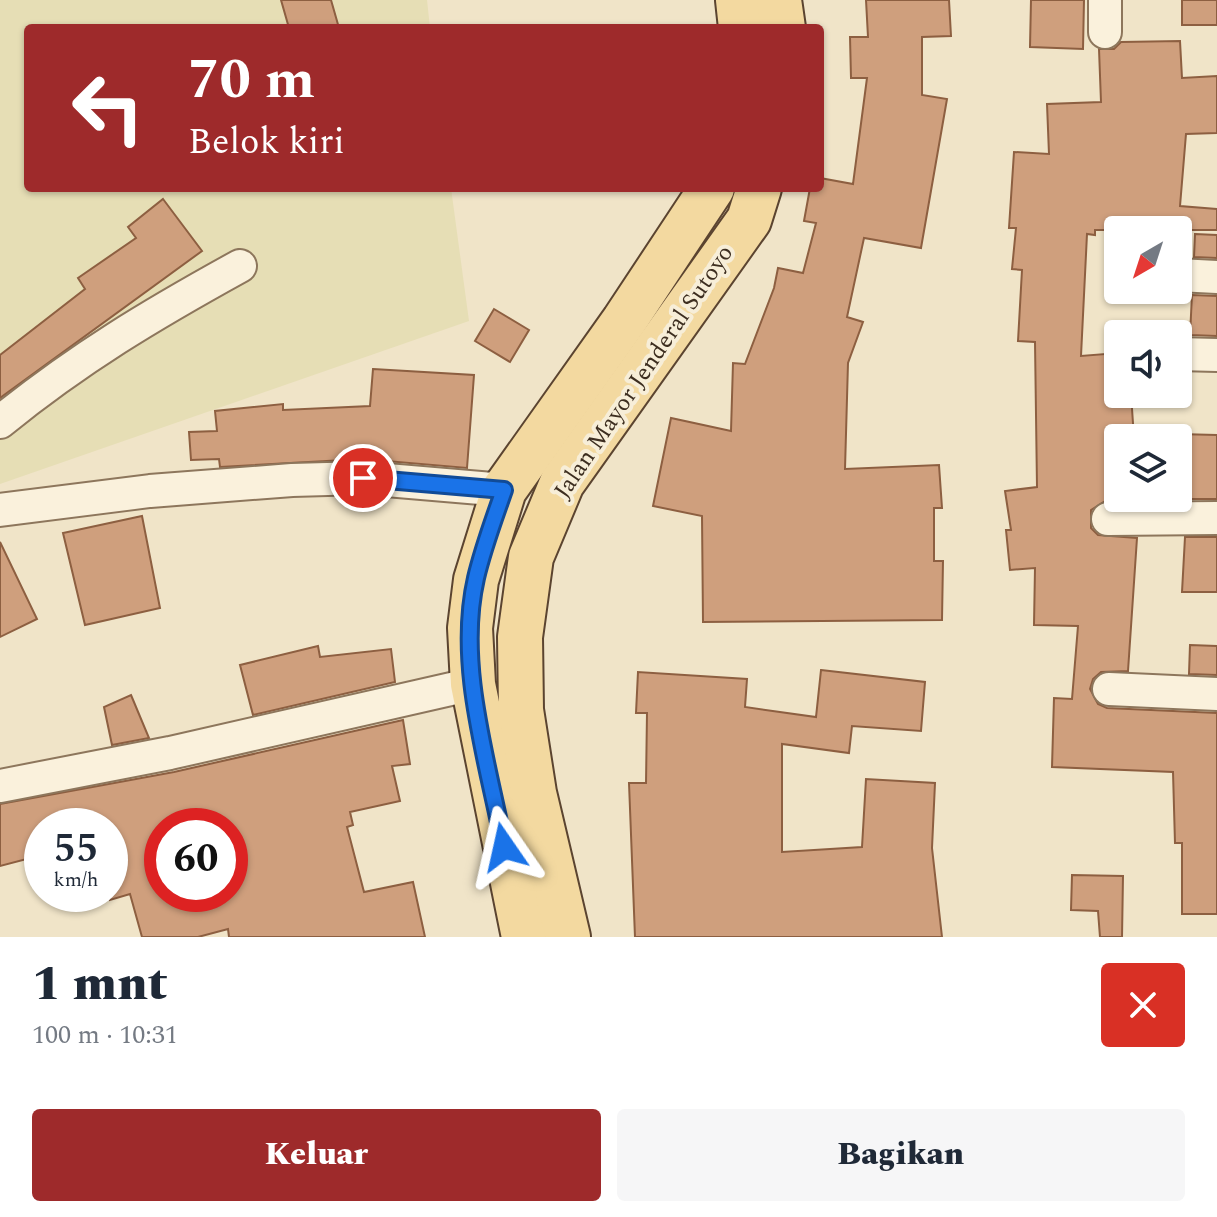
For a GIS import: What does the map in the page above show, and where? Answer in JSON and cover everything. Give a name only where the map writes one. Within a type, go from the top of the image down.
[{"type":"main road","points":[[738,0],[741,24]]},
{"type":"main road","points":[[779,0],[782,24]]},
{"type":"main road","name":"Jalan Mayor Jenderal Sutoyo","points":[[524,937],[473,684],[470,628],[476,580],[504,490],[624,321],[709,192]]},
{"type":"main road","name":"Jalan Mayor Jenderal Sutoyo","points":[[568,937],[534,793],[521,710],[520,637],[531,557],[562,483],[749,220],[758,192]]},
{"type":"street","points":[[1105,0],[1105,32]]},
{"type":"street","points":[[0,422],[66,369],[133,325],[240,266]]},
{"type":"street","points":[[1192,276],[1217,277]]},
{"type":"street","points":[[1192,354],[1217,355]]},
{"type":"street","points":[[0,510],[150,491],[292,480],[363,478],[504,490]]},
{"type":"street","points":[[1108,519],[1217,518]]},
{"type":"street","points":[[0,786],[155,757],[473,684]]},
{"type":"street","points":[[1109,689],[1217,694]]},
{"type":"shaded area","points":[[0,0],[427,0],[430,24],[24,24],[24,192],[452,192],[469,321],[0,484]]},
{"type":"building","points":[[281,0],[331,0],[338,24],[288,24]]},
{"type":"building","points":[[866,0],[949,0],[951,36],[922,37],[922,95],[947,99],[921,248],[864,238],[847,317],[863,322],[848,363],[845,469],[939,465],[942,508],[934,508],[934,561],[943,561],[942,620],[703,622],[702,516],[653,506],[671,418],[731,431],[733,363],[745,364],[774,288],[778,268],[803,273],[816,223],[804,221],[809,192],[824,192],[824,179],[853,184],[867,78],[851,78],[850,37],[868,37]]},
{"type":"building","points":[[1031,0],[1084,0],[1083,49],[1030,47]]},
{"type":"building","points":[[1182,0],[1217,0],[1217,25],[1182,25]]},
{"type":"building","points":[[1180,41],[1182,78],[1217,76],[1217,133],[1186,134],[1180,206],[1217,209],[1217,230],[1192,230],[1192,216],[1104,216],[1104,230],[1095,230],[1095,235],[1087,234],[1081,356],[1104,354],[1104,408],[1132,408],[1133,424],[1104,424],[1104,502],[1091,510],[1091,528],[1098,535],[1137,538],[1128,671],[1101,672],[1093,679],[1090,689],[1098,704],[1107,708],[1217,713],[1217,914],[1182,914],[1182,843],[1175,843],[1173,772],[1052,767],[1054,698],[1072,699],[1078,626],[1034,625],[1035,568],[1010,570],[1006,530],[1011,530],[1005,491],[1037,487],[1035,342],[1018,341],[1022,270],[1012,269],[1016,228],[1009,228],[1014,152],[1049,154],[1047,104],[1101,102],[1099,49],[1114,49],[1121,42]]},
{"type":"building","points":[[163,199],[202,251],[0,398],[0,355],[85,289],[78,278],[136,238],[128,227]]},
{"type":"building","points":[[1195,234],[1217,235],[1217,258],[1194,257]]},
{"type":"building","points":[[1192,295],[1217,296],[1217,336],[1192,335]]},
{"type":"building","points":[[494,309],[529,330],[510,362],[475,341]]},
{"type":"building","points":[[373,369],[474,375],[467,468],[363,459],[220,467],[219,459],[191,460],[189,432],[217,431],[215,411],[283,404],[283,410],[370,406]]},
{"type":"building","points":[[1192,434],[1217,435],[1217,499],[1192,499]]},
{"type":"building","points":[[142,516],[160,608],[85,625],[63,533]]},
{"type":"building","points":[[1185,537],[1217,537],[1217,592],[1182,592]]},
{"type":"building","points":[[0,542],[37,619],[0,637]]},
{"type":"building","points":[[1190,645],[1217,646],[1217,675],[1189,674]]},
{"type":"building","points":[[318,646],[320,657],[391,649],[395,682],[253,715],[240,665]]},
{"type":"building","points":[[821,670],[925,682],[921,731],[852,726],[849,753],[782,744],[782,852],[862,847],[866,779],[935,783],[932,848],[942,937],[635,937],[629,783],[646,783],[647,713],[636,713],[638,672],[747,679],[745,707],[816,717]]},
{"type":"building","points":[[131,695],[149,738],[112,745],[104,707]]},
{"type":"building","points":[[403,720],[410,764],[392,766],[400,801],[350,812],[353,825],[347,827],[364,892],[413,882],[425,937],[229,937],[228,929],[198,937],[142,937],[128,895],[128,808],[24,808],[24,860],[0,866],[0,804],[174,772]]},
{"type":"building","points":[[1072,875],[1123,876],[1122,937],[1100,937],[1098,911],[1071,910]]},
{"type":"route","points":[[363,478],[504,490],[476,580],[470,628],[473,684],[504,847]]}]
